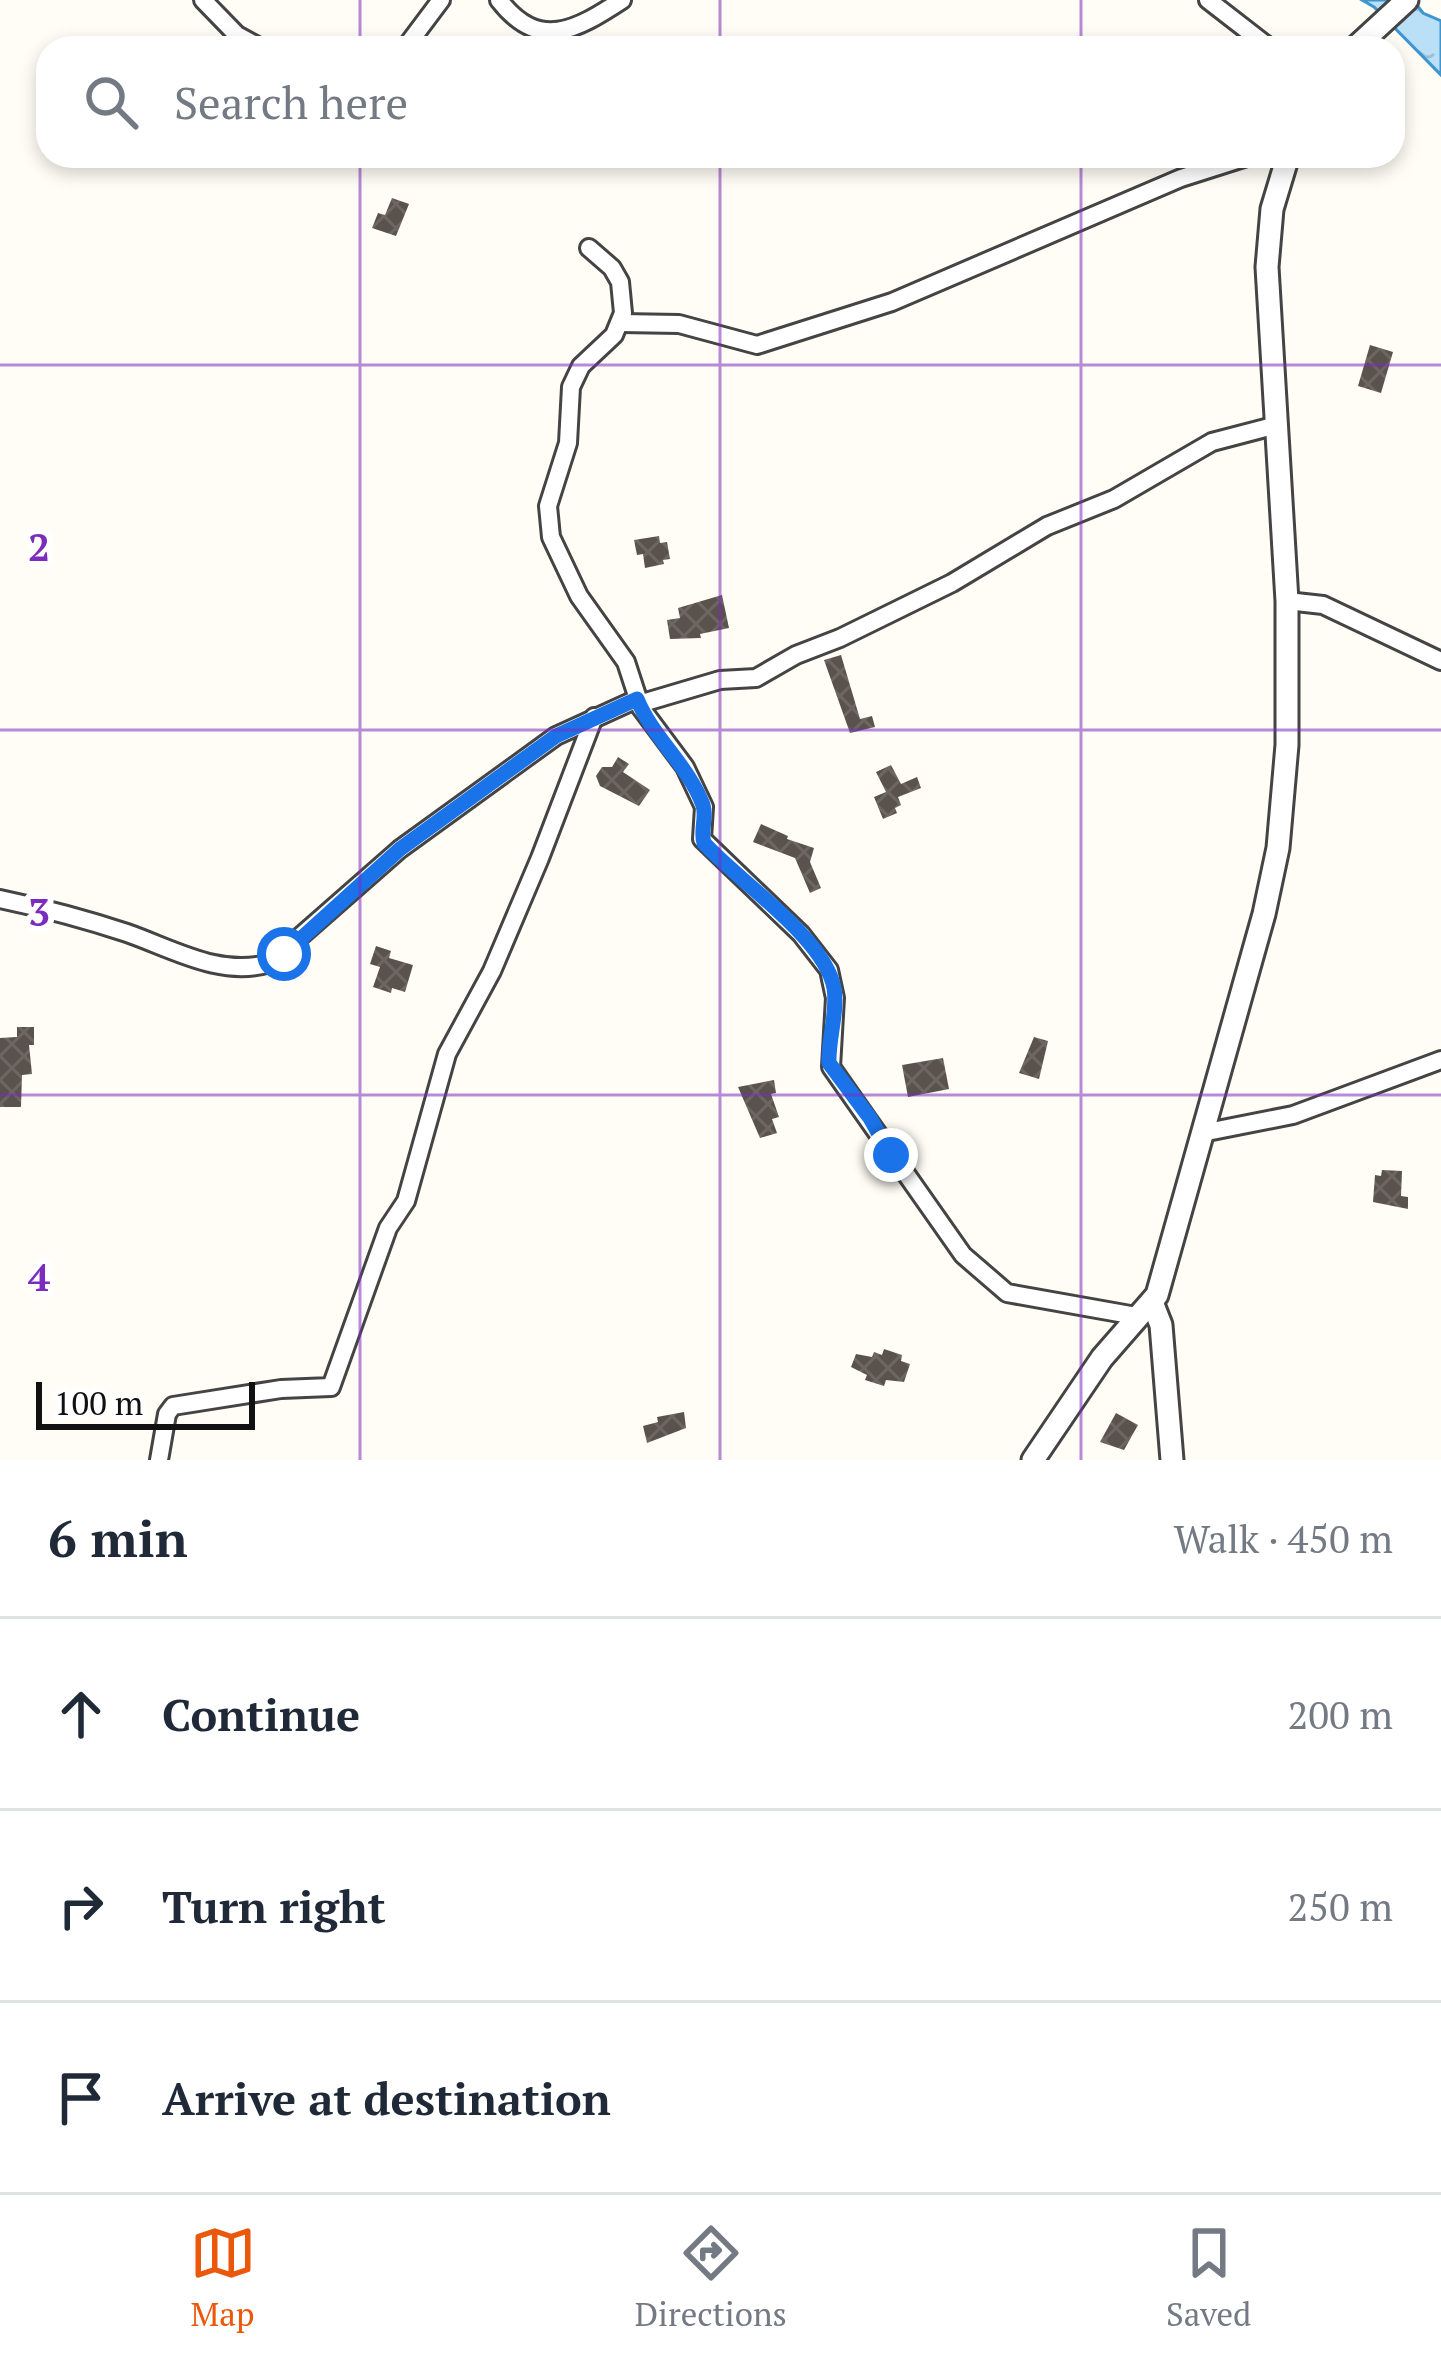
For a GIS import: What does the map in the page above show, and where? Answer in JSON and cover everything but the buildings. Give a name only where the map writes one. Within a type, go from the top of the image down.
[{"type":"street","points":[[203,0],[240,36]]},
{"type":"street","points":[[414,36],[441,0]]},
{"type":"street","points":[[499,0],[522,25],[561,31],[592,20],[622,0]]},
{"type":"street","points":[[1208,0],[1254,36]]},
{"type":"street","points":[[1367,36],[1408,0]]},
{"type":"street","points":[[621,323],[679,324],[757,345],[892,302],[1212,168]]},
{"type":"street","points":[[1033,1460],[1102,1358],[1162,1283],[1278,848],[1287,745],[1287,601],[1268,245],[1284,168]]},
{"type":"street","points":[[589,248],[620,282],[621,323],[575,374],[571,387],[568,443],[548,506],[554,545],[591,616],[626,662],[638,701],[685,767],[704,807],[704,843],[768,901],[829,970],[835,998],[831,1067],[963,1255],[1007,1294],[1144,1309],[1161,1325],[1172,1460]]},
{"type":"street","points":[[0,899],[108,928],[216,965],[251,968],[270,963],[400,849],[556,736],[638,701],[720,680],[756,678],[952,583],[1048,526],[1114,499],[1212,442],[1276,425]]},
{"type":"street","points":[[1287,601],[1323,605],[1441,662]]},
{"type":"street","points":[[159,1460],[173,1406],[281,1388],[331,1387],[388,1228],[406,1201],[447,1054],[492,971],[594,717]]},
{"type":"street","points":[[1202,1133],[1293,1114],[1441,1060]]},
{"type":"water","points":[[1362,0],[1413,0],[1423,13],[1441,21],[1441,75],[1405,36]]},
{"type":"route","points":[[284,954],[400,849],[556,736],[637,699],[660,738],[685,767],[704,807],[704,843],[801,934],[829,970],[835,998],[829,1063],[891,1155]]}]
